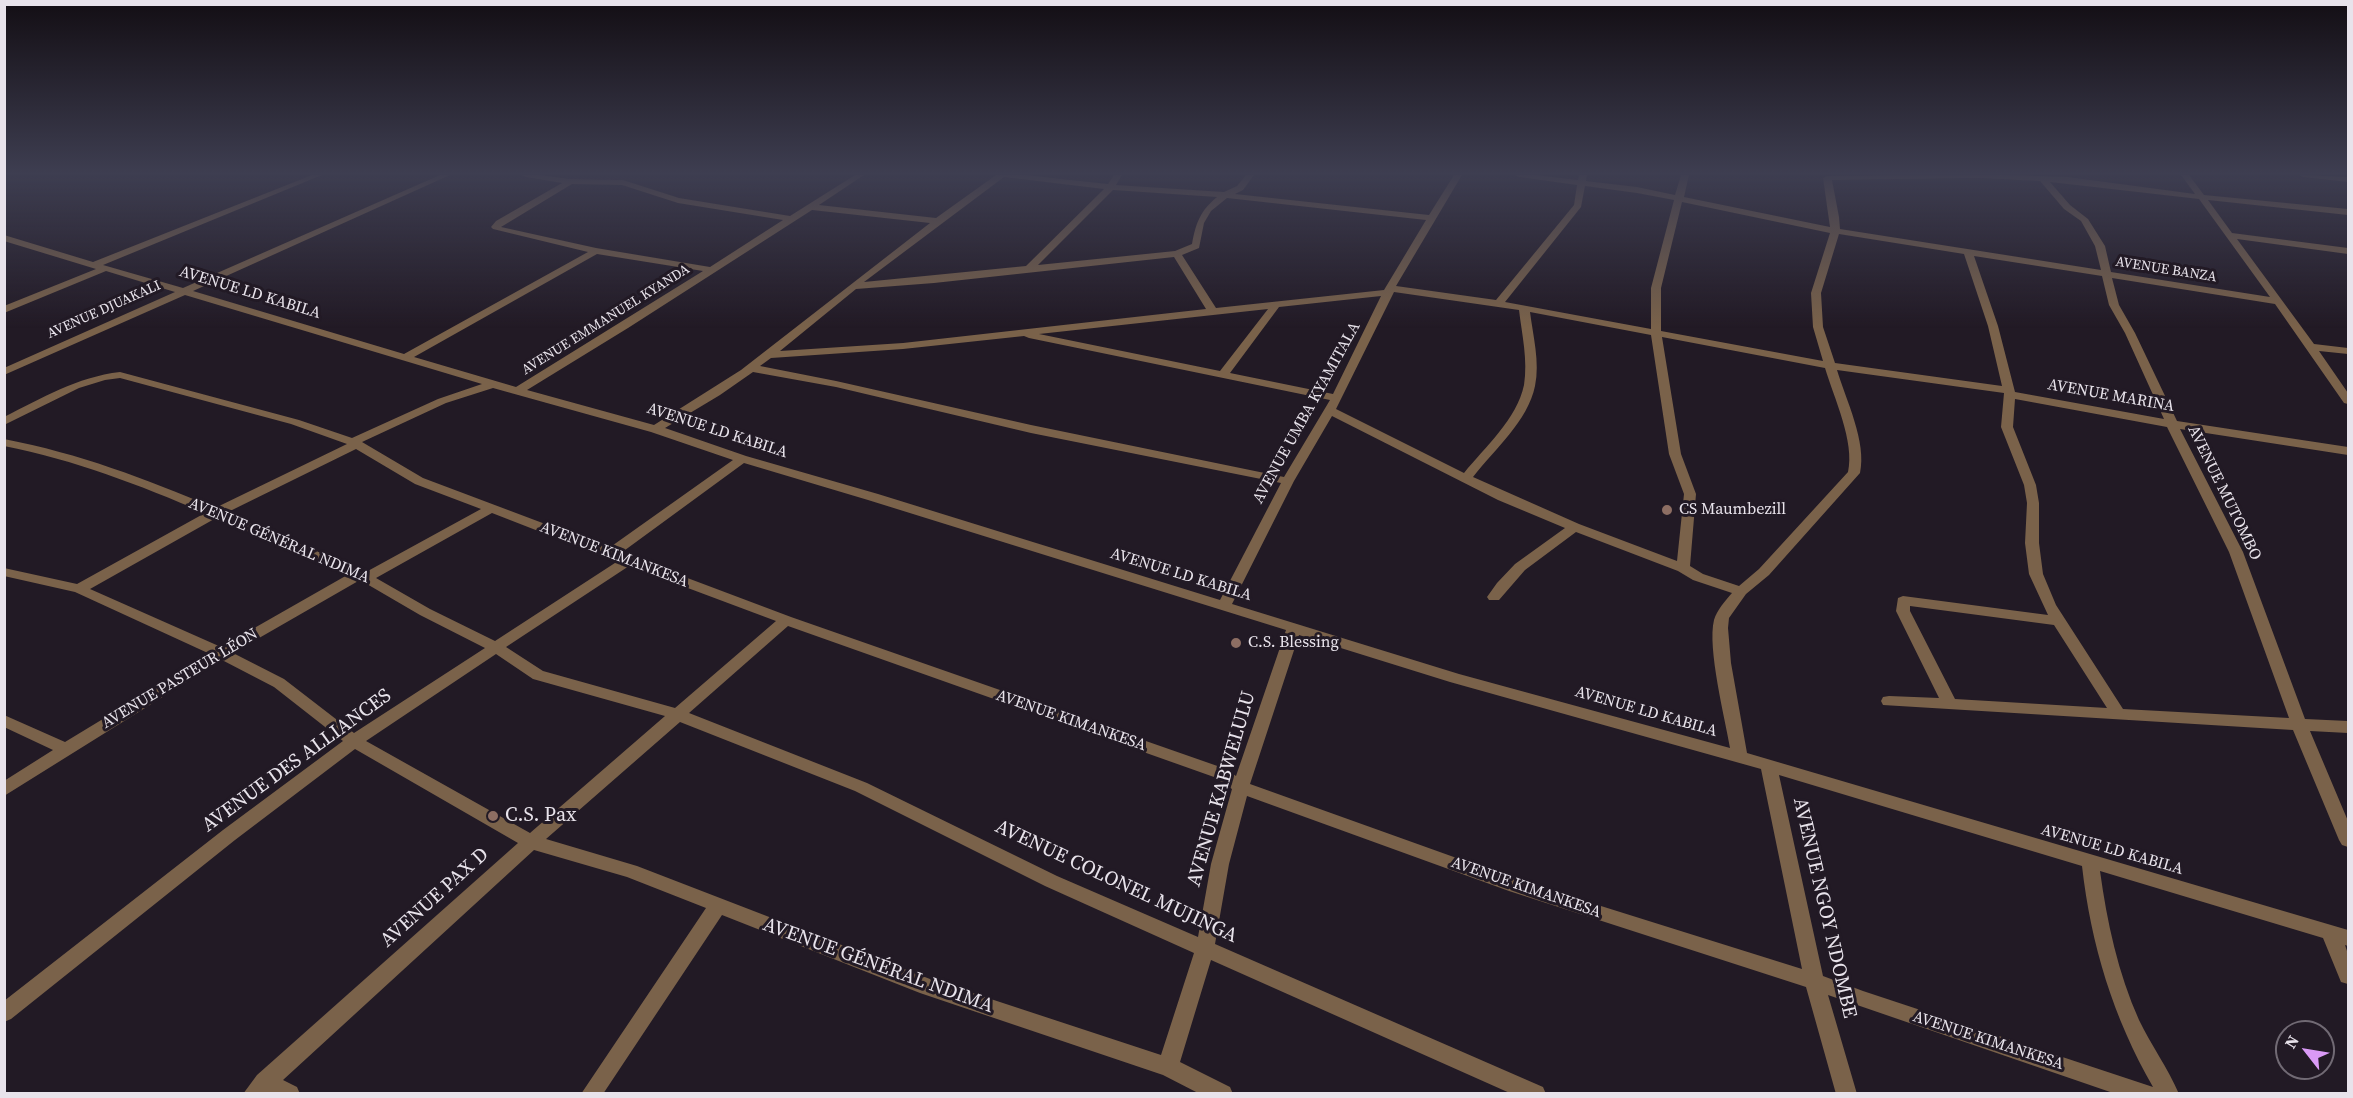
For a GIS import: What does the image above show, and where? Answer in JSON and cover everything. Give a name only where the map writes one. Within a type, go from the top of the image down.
[{"type":"street","points":[[4,310],[196,226]]},
{"type":"street","name":"AVENUE DJUAKALI","points":[[4,372],[330,226]]},
{"type":"street","points":[[497,226],[504,231],[596,250],[712,270]]},
{"type":"street","name":"AVENUE EMMANUEL KYANDA","points":[[517,391],[781,226]]},
{"type":"street","points":[[655,429],[709,398],[752,368],[931,226]]},
{"type":"street","points":[[1029,269],[1072,226]]},
{"type":"street","points":[[853,286],[1177,254],[1196,246],[1199,226]]},
{"type":"street","name":"AVENUE UMBA KYAMITALA","points":[[1222,607],[1288,481],[1337,398],[1390,290],[1426,226]]},
{"type":"street","points":[[1501,303],[1500,301],[1561,226]]},
{"type":"street","points":[[1673,226],[1656,288],[1656,331],[1675,454],[1690,494],[1683,568]]},
{"type":"street","name":"AVENUE BANZA","points":[[1813,226],[2276,301]]},
{"type":"street","points":[[1740,757],[1722,651],[1721,619],[1741,591],[1764,572],[1854,473],[1857,460],[1854,442],[1828,365],[1818,327],[1816,293],[1835,226]]},
{"type":"street","name":"AVENUE MUTOMBO","points":[[2090,226],[2100,246],[2114,306],[2130,333],[2172,424],[2236,552],[2299,724],[2323,785],[2349,840]]},
{"type":"street","points":[[2222,226],[2312,347],[2349,401]]},
{"type":"street","points":[[2228,235],[2349,250]]},
{"type":"street","name":"AVENUE LD KABILA","points":[[4,238],[404,358],[655,429],[742,459],[873,497],[1455,678],[1740,757],[2339,936]]},
{"type":"street","points":[[404,358],[596,250]]},
{"type":"street","points":[[1968,253],[1993,326],[2009,393],[2007,427],[2030,485],[2033,503],[2032,543],[2036,574],[2049,605],[2118,712]]},
{"type":"street","points":[[1177,254],[1192,282],[1212,310]]},
{"type":"street","name":"AVENUE MARINA","points":[[768,355],[874,348],[1019,333],[1390,290],[1501,303],[1828,365],[2009,393],[2172,424],[2349,451]]},
{"type":"street","points":[[1223,374],[1277,303]]},
{"type":"street","points":[[1466,478],[1524,404],[1530,385],[1530,355],[1524,308]]},
{"type":"street","points":[[1019,333],[1337,398]]},
{"type":"street","points":[[2312,347],[2349,351]]},
{"type":"street","points":[[752,368],[836,384],[999,422],[1288,481]]},
{"type":"street","name":"AVENUE KIMANKESA","points":[[4,422],[79,384],[120,375],[295,423],[355,443],[419,482],[786,620],[1220,773],[1241,787],[1515,886],[1814,981],[1860,999],[2146,1094]]},
{"type":"street","points":[[79,589],[215,513],[355,443],[442,401],[493,384]]},
{"type":"street","points":[[1329,410],[1466,478],[1574,527],[1683,568],[1698,577],[1741,591]]},
{"type":"street","name":"AVENUE GÉNÉRAL NDIMA","points":[[4,442],[52,452],[130,477],[364,576],[425,612],[495,647],[538,675],[560,684],[676,714]]},
{"type":"street","points":[[610,554],[742,459]]},
{"type":"street","name":"AVENUE PASTEUR LÉON","points":[[4,790],[66,748],[218,653],[492,508]]},
{"type":"street","points":[[1494,597],[1502,583],[1515,570],[1574,527]]},
{"type":"street","name":"AVENUE DES ALLIANCES","points":[[4,1013],[220,842],[354,741],[627,561]]},
{"type":"street","name":"AVENUE GÉNÉRAL NDIMA","points":[[8,575],[79,589],[196,641],[279,683],[354,741],[531,842],[631,871],[927,987],[1168,1067],[1222,1094]]},
{"type":"street","points":[[1949,703],[1903,611],[1904,602],[2060,621]]},
{"type":"street","name":"AVENUE PAX D","points":[[258,1088],[531,842],[786,620]]},
{"type":"street","name":"AVENUE KABWELULU","points":[[1168,1067],[1204,948],[1220,864],[1241,787],[1294,628]]},
{"type":"street","points":[[1889,701],[2118,712],[2349,727]]},
{"type":"street","name":"AVENUE COLONEL MUJINGA","points":[[676,714],[861,787],[1051,881],[1536,1094]]},
{"type":"street","points":[[4,720],[66,748]]},
{"type":"street","name":"AVENUE NGOY NDOMBE","points":[[1769,767],[1814,981],[1848,1094]]},
{"type":"street","points":[[2090,862],[2095,911],[2114,978],[2138,1039],[2169,1094]]},
{"type":"street","points":[[591,1094],[718,905]]},
{"type":"street","points":[[2339,936],[2349,976]]},
{"type":"street","points":[[258,1088],[290,1094]]},
{"type":"place","name":"CS Maumbezill","points":[[1667,510]]},
{"type":"place","name":"C.S. Blessing","points":[[1236,643]]},
{"type":"place","name":"C.S. Pax","points":[[493,816]]}]
